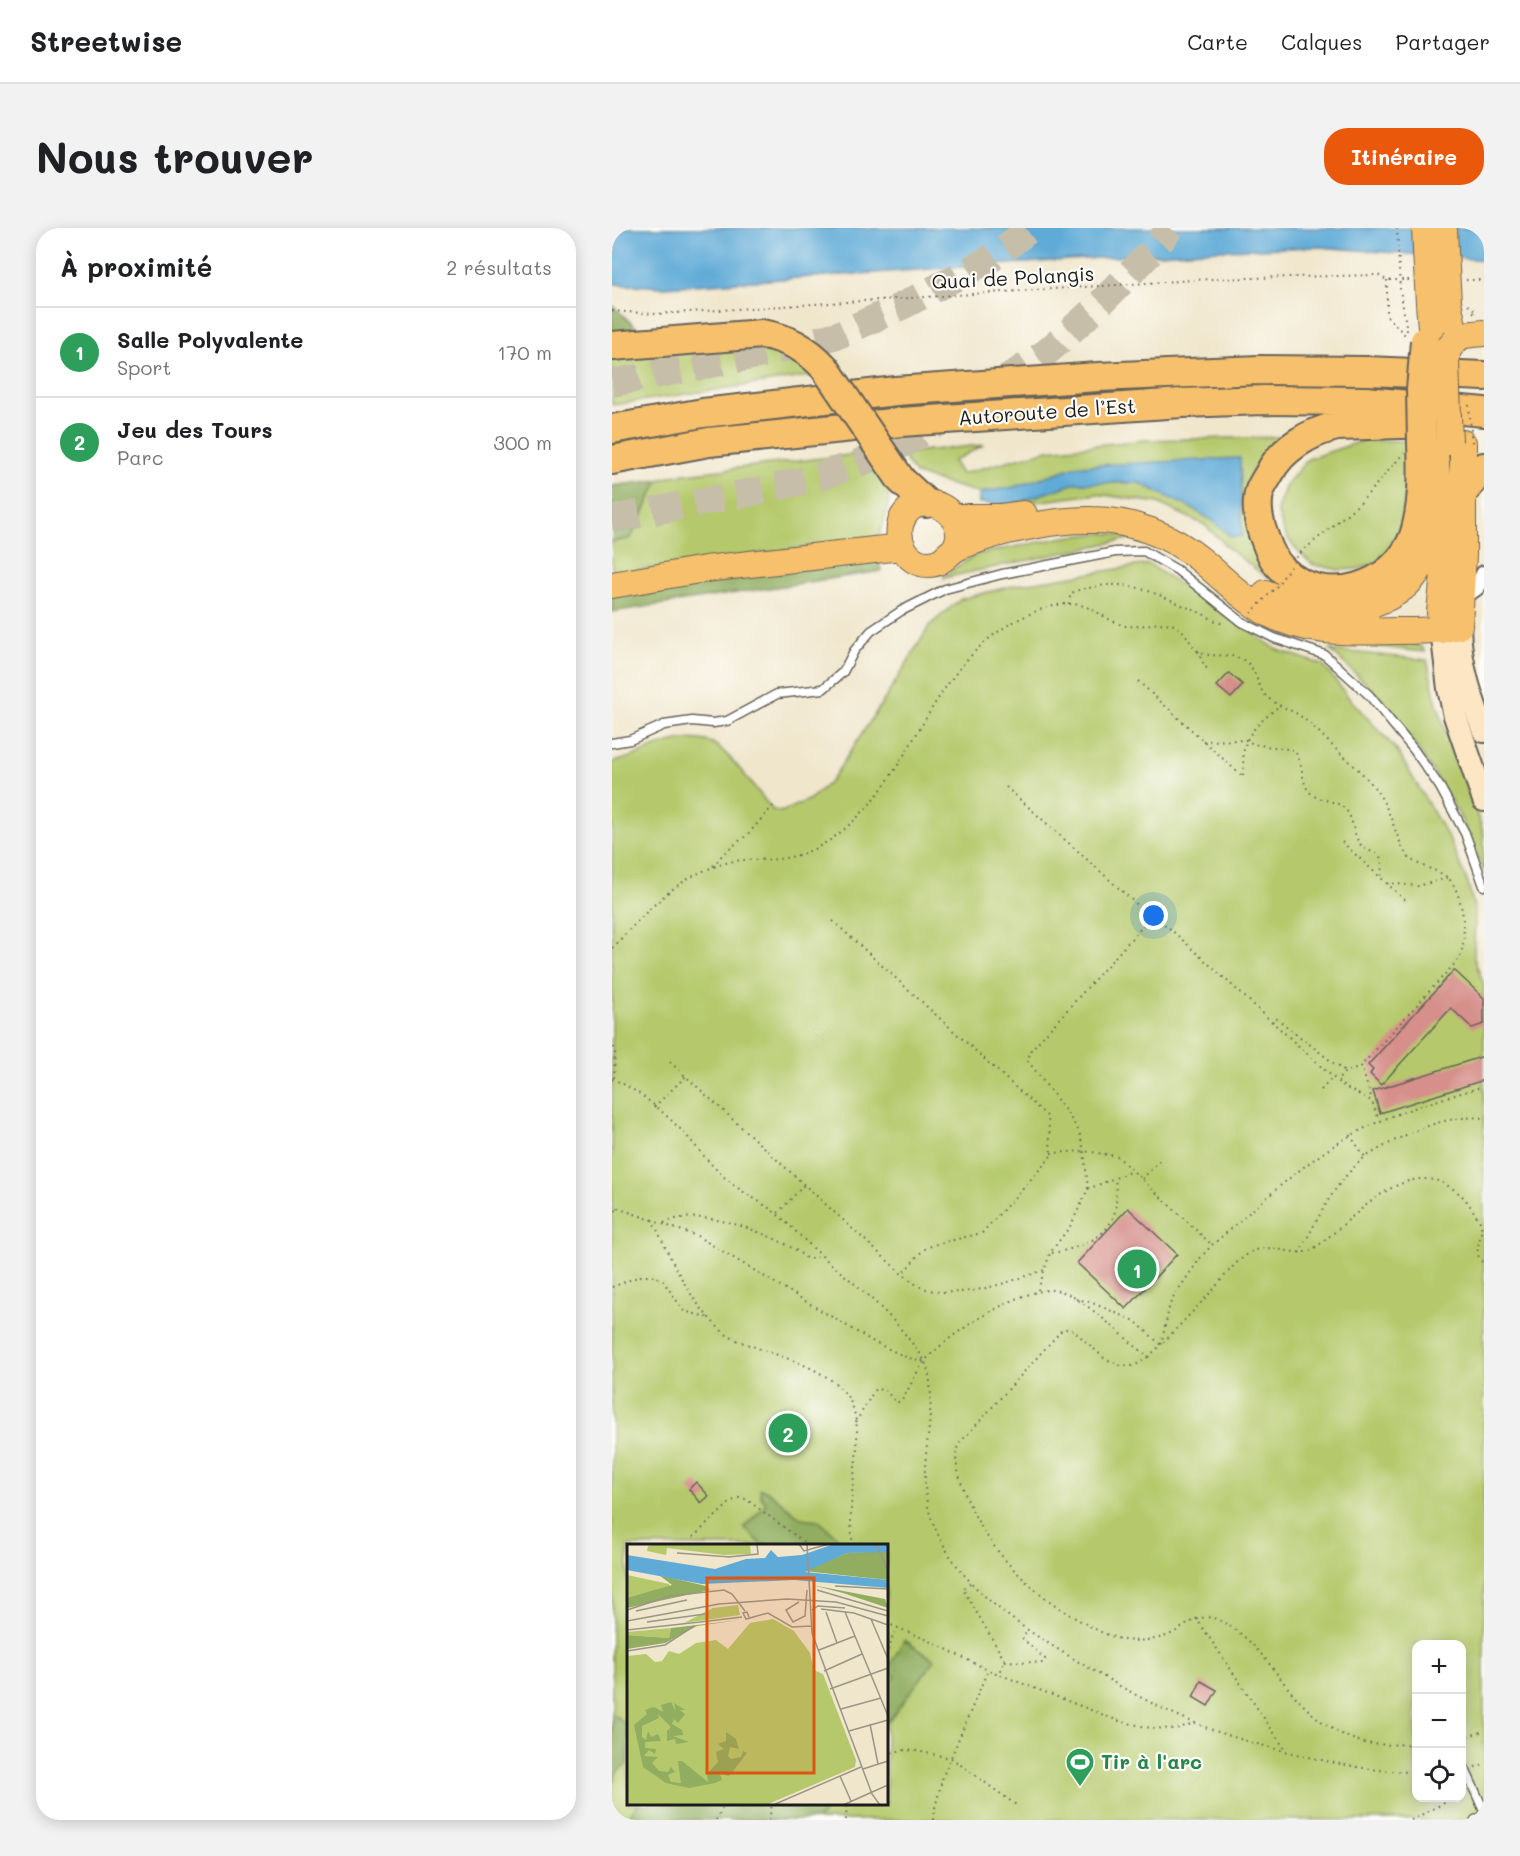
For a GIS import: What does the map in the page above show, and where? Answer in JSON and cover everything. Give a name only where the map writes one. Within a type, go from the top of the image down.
[{"type":"highway","points":[[1433,325],[1421,390],[1448,455],[1423,478],[1419,518],[1413,538],[1395,566],[1368,585],[1344,590],[1315,588],[1302,583],[1282,570],[1269,551],[1260,528],[1260,491],[1272,467],[1292,446],[1326,428],[1337,426],[1465,423],[1484,417]]},
{"type":"highway","points":[[612,346],[762,334],[783,338],[794,343],[813,355],[825,368],[901,480],[926,503]]},
{"type":"highway","name":"Autoroute de l’Est","points":[[612,429],[703,413],[896,391],[1098,377],[1259,370],[1366,371],[1484,376]]},
{"type":"highway","name":"Autoroute de l’Est","points":[[612,460],[708,442],[900,422],[1182,403],[1264,400],[1366,401],[1484,412]]},
{"type":"main road","points":[[1330,612],[1367,606],[1389,597],[1408,584],[1425,561],[1451,500],[1425,228]]},
{"type":"main road","points":[[1433,325],[1444,228]]},
{"type":"main road","points":[[1433,325],[1457,314],[1484,324]]},
{"type":"main road","points":[[1433,325],[1462,335],[1484,333]]},
{"type":"main road","points":[[1448,455],[1452,616],[1449,689],[1455,716],[1484,800]]},
{"type":"main road","points":[[955,549],[960,533],[955,517],[942,506],[926,503],[912,508],[902,519],[898,533],[901,547],[912,559],[928,564],[944,560],[955,549],[989,536],[1060,522],[1091,520],[1119,522],[1161,535],[1183,547],[1242,597],[1263,611],[1293,624],[1344,632],[1452,616]]},
{"type":"main road","points":[[955,517],[1002,517],[1095,504],[1138,509],[1162,517],[1187,530],[1211,547],[1243,578],[1276,598],[1302,608],[1330,612],[1342,617],[1452,616]]},
{"type":"main road","points":[[1443,516],[1452,616],[1464,671],[1484,731]]},
{"type":"main road","points":[[612,585],[716,568],[901,547]]},
{"type":"street","points":[[1452,616],[1479,585],[1484,574]]},
{"type":"lane","points":[[612,743],[630,740],[664,725],[692,721],[713,723],[727,721],[777,694],[823,688],[843,672],[854,651],[871,631],[901,610],[945,589],[1002,574],[1115,552],[1144,551],[1177,570],[1242,622],[1275,638],[1325,655],[1369,695],[1414,750],[1440,787],[1465,832],[1484,886]]},
{"type":"lane","points":[[1466,1771],[1484,1811]]},
{"type":"lane","points":[[1475,1820],[1484,1816]]},
{"type":"path","points":[[1397,228],[1400,290],[1433,325]]},
{"type":"path","name":"Quai de Polangis","points":[[612,311],[657,314],[1210,279],[1378,275],[1387,280],[1415,280]]},
{"type":"path","points":[[1387,280],[1387,316],[1433,325]]},
{"type":"path","points":[[1069,604],[1074,591],[1123,585],[1143,589],[1211,617],[1222,624],[1242,622],[1276,586],[1299,554],[1361,502],[1448,455]]},
{"type":"path","points":[[612,948],[671,889],[690,877],[739,860],[778,859],[797,855],[819,848],[833,838],[861,814],[888,780],[951,679],[976,650],[1008,624],[1025,616],[1043,609],[1069,604],[1086,607],[1124,626],[1173,625],[1183,630],[1208,670]]},
{"type":"path","points":[[1198,651],[1207,654],[1223,654],[1245,661],[1255,672],[1263,692],[1268,697],[1311,725],[1377,791],[1387,807],[1407,856],[1413,862],[1448,878],[1456,888],[1460,900],[1463,933],[1462,953],[1459,959],[1361,1066],[1345,1072],[1337,1081]]},
{"type":"path","points":[[1138,681],[1242,776],[1244,746],[1247,740],[1280,705]]},
{"type":"path","points":[[1203,741],[1247,740],[1253,744],[1289,749],[1296,753],[1308,790],[1319,798],[1344,808],[1359,842],[1365,849],[1380,856],[1381,878]]},
{"type":"path","points":[[1006,787],[1150,917],[1167,926],[1337,1081],[1372,1101]]},
{"type":"path","points":[[711,868],[724,853],[747,835],[773,806]]},
{"type":"path","points":[[1342,842],[1406,901]]},
{"type":"path","points":[[1387,883],[1418,886],[1448,878]]},
{"type":"path","points":[[1038,1292],[1050,1253],[1071,1225],[1088,1189],[1084,1151],[1079,1131],[1028,1061],[1028,1056],[1150,917]]},
{"type":"path","points":[[833,921],[1048,1117],[1050,1158],[982,1233],[933,1245],[923,1250],[902,1274]]},
{"type":"path","points":[[1272,1022],[1276,1018],[1345,1072]]},
{"type":"path","points":[[612,1041],[615,1051],[613,1080],[636,1092],[654,1107],[684,1133],[704,1158],[730,1183],[777,1214],[820,1255],[890,1315],[925,1361],[930,1384],[930,1417],[925,1470],[927,1503],[942,1542],[970,1583],[1029,1631],[1089,1668],[1195,1723],[1242,1740],[1339,1765],[1412,1772]]},
{"type":"path","points":[[670,1062],[902,1274],[918,1286],[942,1292],[986,1287],[1044,1270]]},
{"type":"path","points":[[1361,1066],[1379,1121]]},
{"type":"path","points":[[654,1107],[686,1076]]},
{"type":"path","points":[[1321,1090],[1333,1077]]},
{"type":"path","points":[[1161,1345],[1170,1304],[1201,1257],[1296,1174],[1350,1135],[1379,1121],[1484,1086]]},
{"type":"path","points":[[1299,1253],[1334,1190],[1365,1157],[1403,1136],[1441,1121],[1484,1118]]},
{"type":"path","points":[[1350,1135],[1365,1157]]},
{"type":"path","points":[[1051,1153],[1084,1151],[1117,1156],[1212,1245]]},
{"type":"path","points":[[1142,1179],[1160,1160]]},
{"type":"path","points":[[1088,1189],[1133,1170]]},
{"type":"path","points":[[1050,1253],[1083,1245],[1102,1232],[1114,1214],[1115,1178]]},
{"type":"path","points":[[1412,1744],[1367,1743],[1327,1726],[1305,1707],[1259,1651],[1217,1619],[1196,1618],[1166,1636],[1145,1641],[1125,1640],[1103,1633],[1053,1604],[1024,1579],[984,1533],[963,1489],[956,1461],[958,1445],[1061,1331],[1073,1330],[1104,1358],[1120,1365],[1134,1366],[1161,1345],[1225,1276],[1249,1254],[1256,1250],[1272,1248],[1299,1253],[1315,1249],[1383,1192],[1410,1180],[1429,1179],[1447,1185],[1462,1196],[1483,1228],[1477,1253],[1484,1264]]},
{"type":"path","points":[[777,1214],[804,1185]]},
{"type":"path","points":[[612,1206],[683,1230],[713,1244],[872,1341],[908,1358],[925,1361]]},
{"type":"path","points":[[612,1216],[618,1208]]},
{"type":"path","points":[[652,1219],[692,1297],[724,1333],[738,1341],[804,1365],[840,1387],[848,1398],[853,1407],[856,1422],[856,1454],[850,1517],[853,1544]]},
{"type":"path","points":[[664,1223],[681,1219],[720,1220],[749,1229],[796,1250],[808,1259],[820,1255]]},
{"type":"path","points":[[612,1287],[640,1276],[656,1276],[663,1281],[684,1311],[710,1318]]},
{"type":"path","points":[[856,1422],[875,1389],[885,1390],[896,1402],[901,1402],[925,1361],[952,1336],[1014,1300],[1038,1292],[1058,1290],[1085,1305],[1148,1357]]},
{"type":"path","points":[[1073,1298],[1089,1302],[1135,1321],[1161,1345]]},
{"type":"path","points":[[693,1537],[732,1501],[739,1498],[746,1499],[808,1544]]},
{"type":"path","points":[[970,1583],[963,1589],[1005,1661]]},
{"type":"path","points":[[1196,1618],[1287,1752]]},
{"type":"path","points":[[888,1624],[930,1641],[988,1670],[1137,1726],[1176,1729],[1195,1723]]},
{"type":"path","points":[[888,1650],[896,1628]]},
{"type":"path","points":[[1005,1661],[1043,1662],[1045,1659],[1022,1638],[1029,1631]]},
{"type":"path","points":[[998,1674],[1005,1661]]},
{"type":"path","points":[[934,1820],[939,1790],[988,1670]]},
{"type":"path","points":[[1466,1736],[1484,1731]]},
{"type":"path","points":[[888,1754],[903,1750],[951,1758],[1019,1807]]},
{"type":"path","points":[[1411,1820],[1445,1802]]},
{"type":"path","points":[[716,1820],[724,1805]]},
{"type":"path","points":[[769,1820],[772,1805]]},
{"type":"path","points":[[846,1820],[847,1805]]},
{"type":"green space","points":[[612,305],[640,331],[612,334]]},
{"type":"green space","points":[[767,344],[807,361],[817,375],[612,405],[612,358]]},
{"type":"green space","points":[[1279,437],[1259,460],[1248,479],[1245,503],[1269,572],[1266,577],[1229,549],[1205,525],[1158,503],[1097,494],[1010,505],[979,503],[979,493],[915,474],[901,453],[984,445],[953,461],[961,474],[1048,450],[1146,440]]},
{"type":"green space","points":[[1365,440],[1408,441],[1407,483],[1402,521],[1390,546],[1378,562],[1358,569],[1339,570],[1312,564],[1293,546],[1285,534],[1277,510],[1286,485],[1308,459]]},
{"type":"green space","points":[[866,453],[886,484],[888,492],[887,510],[878,537],[612,574],[612,542],[631,538],[659,480],[677,475]]},
{"type":"green space","points":[[659,480],[631,538],[612,542],[612,486]]},
{"type":"green space","points":[[1103,533],[1137,537],[943,578],[978,554],[1065,537]]},
{"type":"green space","points":[[879,560],[881,571],[612,612],[612,594]]},
{"type":"green space","points":[[1149,564],[1278,650],[1323,665],[1349,698],[1396,749],[1449,839],[1468,883],[1475,912],[1474,958],[1484,985],[1484,1820],[612,1820],[612,762],[679,741],[710,742],[734,762],[773,810],[781,812],[810,799],[831,781],[930,625],[961,599],[1016,585]]},
{"type":"green space","points":[[1403,641],[1422,647],[1425,652],[1363,645]]},
{"type":"green space","points":[[1330,650],[1427,660],[1445,729],[1484,834],[1484,872],[1450,799],[1390,709]]},
{"type":"green space","points":[[760,1489],[766,1490],[801,1518],[818,1520],[845,1544],[761,1544],[744,1527],[765,1506]]},
{"type":"green space","points":[[904,1640],[935,1660],[888,1722],[888,1686],[896,1677],[888,1669]]},
{"type":"green space","points":[[612,1714],[624,1723],[627,1729],[627,1764],[617,1772],[612,1784]]},
{"type":"green space","points":[[637,1805],[833,1805],[817,1820],[626,1820]]},
{"type":"water","points":[[612,228],[1484,228],[1484,260],[1319,247],[1219,250],[664,287],[612,284]]},
{"type":"water","points":[[1240,458],[1242,536],[1231,537],[1213,521],[1191,508],[1139,483],[1076,483],[1010,505],[979,503],[979,493],[1014,487],[1077,466]]},
{"type":"building","points":[[1229,673],[1243,685],[1231,698],[1217,686]]},
{"type":"building","points":[[1454,970],[1484,998],[1484,1024],[1472,1028],[1451,1008],[1381,1085],[1370,1074],[1373,1070],[1368,1065]]},
{"type":"building","points":[[1484,1056],[1484,1080],[1380,1113],[1373,1091]]},
{"type":"building","points":[[1128,1208],[1177,1254],[1126,1309],[1077,1263]]},
{"type":"building","points":[[696,1482],[709,1496],[701,1503],[689,1489]]},
{"type":"building","points":[[1201,1681],[1217,1690],[1208,1706],[1193,1697]]},
{"type":"tunnel","points":[[612,383],[762,354],[838,335],[906,304],[992,258],[1031,228]]},
{"type":"tunnel","points":[[612,519],[819,477],[872,458],[909,441],[1047,352],[1095,309],[1155,248],[1170,228]]},
{"type":"place","name":"Salle Polyvalente","points":[[1137,1269]]},
{"type":"place","name":"Jeu des Tours","points":[[788,1433]]},
{"type":"place","name":"Tir à l'arc","points":[[1080,1788]]}]
